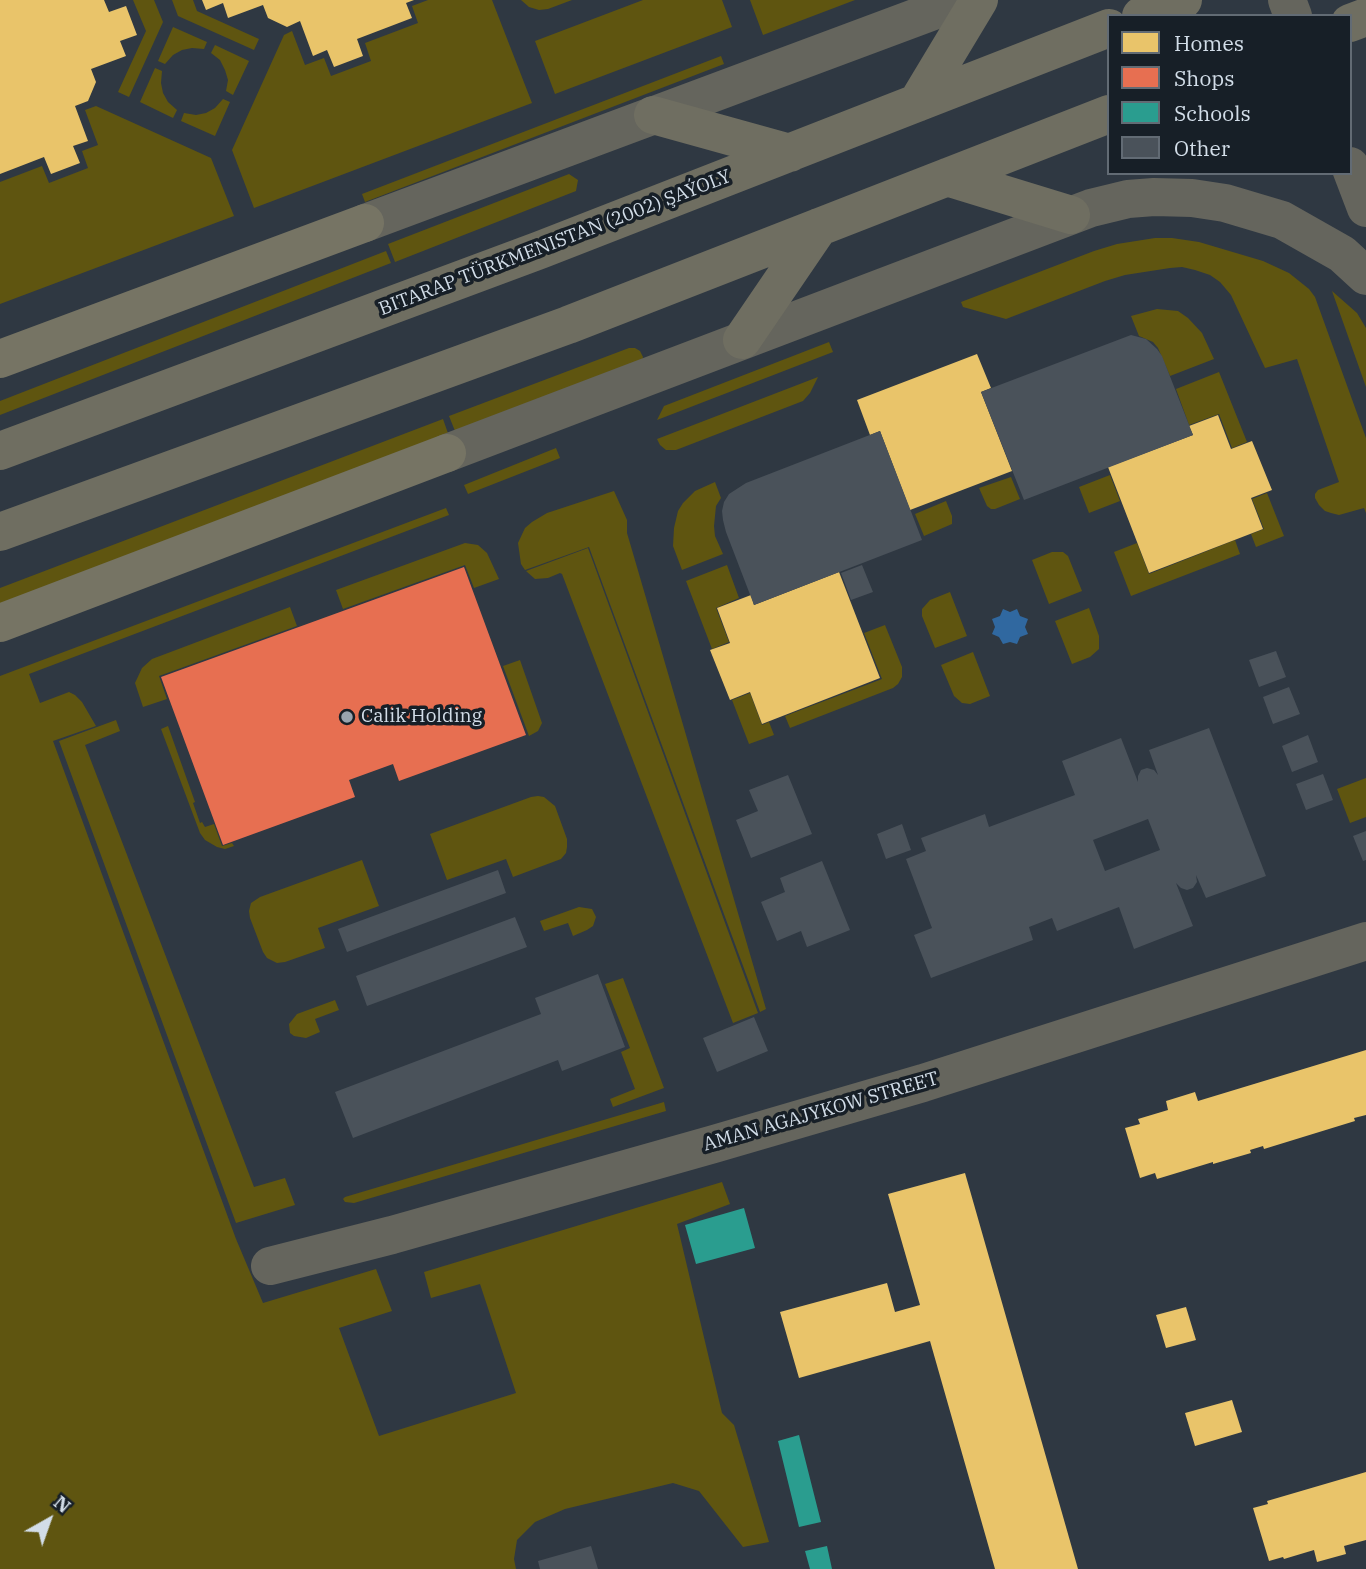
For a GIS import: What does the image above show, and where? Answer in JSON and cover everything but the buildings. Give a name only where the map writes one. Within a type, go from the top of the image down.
[{"type":"highway","points":[[0,359],[365,223]]},
{"type":"highway","points":[[0,623],[447,453]]},
{"type":"main road","points":[[917,103],[979,0]]},
{"type":"main road","points":[[1146,14],[1183,0]]},
{"type":"main road","name":"BITARAP TÜRKMENISTAN (2002) ŞAÝOLY","points":[[0,452],[527,255],[1107,30]]},
{"type":"main road","points":[[653,115],[790,153]]},
{"type":"main road","points":[[0,532],[568,325],[1107,115]]},
{"type":"main road","points":[[947,177],[1071,215]]},
{"type":"main road","points":[[742,340],[819,227]]},
{"type":"street","points":[[365,223],[964,0]]},
{"type":"street","points":[[1352,171],[1366,208]]},
{"type":"street","points":[[447,453],[1071,215],[1128,199],[1192,198],[1225,203],[1282,220],[1342,254],[1366,276]]},
{"type":"street","name":"AMAN AGAJYKOW STREET","points":[[270,1266],[419,1227],[923,1083],[1366,941]]},
{"type":"shaded area","points":[[133,0],[154,0],[163,22],[129,97],[118,92],[146,31]]},
{"type":"shaded area","points":[[172,0],[193,0],[197,11],[259,39],[254,50],[178,16]]},
{"type":"shaded area","points":[[428,0],[492,0],[532,103],[254,208],[232,150],[284,35],[292,31],[305,65],[324,58],[331,76],[371,61],[365,43],[418,23],[412,6]]},
{"type":"shaded area","points":[[521,0],[572,0],[539,10],[529,7]]},
{"type":"shaded area","points":[[643,0],[722,0],[732,27],[555,94],[535,41]]},
{"type":"shaded area","points":[[750,0],[855,0],[763,35]]},
{"type":"shaded area","points":[[173,27],[207,42],[204,49],[182,50],[165,64],[158,61]]},
{"type":"shaded area","points":[[215,45],[249,61],[233,95],[226,91],[228,80],[220,60],[211,53]]},
{"type":"shaded area","points":[[721,56],[724,64],[365,202],[362,194]]},
{"type":"shaded area","points":[[155,68],[162,71],[163,93],[177,110],[173,118],[140,102]]},
{"type":"shaded area","points":[[223,99],[230,102],[215,136],[181,121],[184,113],[206,113]]},
{"type":"shaded area","points":[[96,106],[211,158],[234,216],[0,304],[0,182],[42,166],[49,183],[88,168],[82,151],[98,145],[85,110]]},
{"type":"shaded area","points":[[569,174],[578,180],[576,191],[395,262],[388,244]]},
{"type":"shaded area","points":[[1155,238],[1199,242],[1263,261],[1289,273],[1309,289],[1315,297],[1366,438],[1366,513],[1364,508],[1339,515],[1325,511],[1319,505],[1315,498],[1318,490],[1339,482],[1297,359],[1265,368],[1231,295],[1210,275],[1182,267],[1125,275],[1006,319],[963,307],[961,302],[1094,251]]},
{"type":"shaded area","points":[[386,251],[391,263],[0,415],[0,401]]},
{"type":"shaded area","points":[[1332,291],[1357,313],[1366,328],[1366,387]]},
{"type":"shaded area","points":[[1157,309],[1178,311],[1188,318],[1202,333],[1214,359],[1170,376],[1158,348],[1153,342],[1139,336],[1131,316]]},
{"type":"shaded area","points":[[829,342],[833,352],[657,420],[664,406]]},
{"type":"shaded area","points":[[629,348],[640,351],[643,357],[641,364],[457,436],[449,416]]},
{"type":"shaded area","points":[[1219,372],[1247,442],[1232,448],[1219,414],[1189,425],[1176,389]]},
{"type":"shaded area","points":[[818,377],[803,401],[676,450],[666,450],[657,439]]},
{"type":"shaded area","points":[[443,419],[450,439],[0,610],[0,588]]},
{"type":"shaded area","points":[[556,448],[560,458],[468,494],[464,485]]},
{"type":"shaded area","points":[[1110,475],[1120,501],[1089,513],[1079,487]]},
{"type":"shaded area","points":[[1011,477],[1020,499],[991,509],[979,488]]},
{"type":"shaded area","points":[[715,482],[721,498],[716,506],[715,536],[723,554],[682,570],[673,546],[678,511],[695,491]]},
{"type":"shaded area","points":[[614,491],[627,520],[627,533],[766,1009],[760,1012],[589,547],[525,570],[521,564],[518,543],[525,528],[532,522],[547,513]]},
{"type":"shaded area","points":[[1267,493],[1284,536],[1256,547],[1251,534],[1264,529],[1252,499]]},
{"type":"shaded area","points":[[946,501],[952,524],[924,536],[915,514]]},
{"type":"shaded area","points":[[446,508],[449,515],[29,674],[40,703],[69,692],[82,702],[96,726],[53,741],[236,1239],[263,1303],[376,1269],[392,1311],[339,1328],[379,1436],[516,1393],[480,1284],[431,1298],[424,1272],[722,1182],[730,1204],[677,1224],[722,1413],[734,1425],[769,1542],[743,1547],[699,1491],[673,1483],[565,1509],[535,1522],[517,1540],[514,1559],[516,1569],[0,1569],[0,676]]},
{"type":"shaded area","points":[[1235,540],[1240,554],[1131,596],[1114,552],[1137,543],[1149,574]]},
{"type":"shaded area","points":[[465,543],[478,545],[487,553],[499,579],[474,588],[465,565],[343,609],[336,590]]},
{"type":"shaded area","points":[[588,548],[758,1013],[733,1023],[562,574],[535,579],[526,571]]},
{"type":"shaded area","points":[[1052,552],[1063,552],[1068,556],[1082,591],[1049,604],[1032,560]]},
{"type":"shaded area","points":[[727,565],[739,598],[716,608],[729,642],[712,649],[686,581]]},
{"type":"shaded area","points":[[950,592],[967,636],[935,648],[922,616],[922,609],[930,600]]},
{"type":"shaded area","points":[[290,607],[297,626],[159,676],[167,699],[143,707],[135,683],[142,668],[152,659]]},
{"type":"shaded area","points":[[1089,608],[1099,636],[1099,649],[1090,657],[1072,664],[1055,621]]},
{"type":"shaded area","points":[[885,625],[902,667],[902,677],[898,684],[790,728],[785,716],[882,679],[864,633]]},
{"type":"shaded area","points":[[973,652],[990,696],[970,704],[962,703],[954,696],[941,665]]},
{"type":"shaded area","points":[[520,660],[542,723],[538,731],[529,736],[503,666]]},
{"type":"shaded area","points":[[750,693],[762,725],[769,722],[774,735],[749,744],[732,700]]},
{"type":"shaded area","points":[[116,720],[120,731],[85,745],[254,1187],[285,1178],[295,1205],[236,1223],[59,741]]},
{"type":"shaded area","points":[[168,726],[200,823],[205,827],[214,824],[222,846],[232,843],[234,846],[225,849],[217,847],[205,840],[200,833],[161,729]]},
{"type":"shaded area","points":[[1366,778],[1366,817],[1350,823],[1337,789]]},
{"type":"shaded area","points":[[538,796],[544,797],[555,806],[567,839],[566,853],[561,859],[513,877],[506,859],[447,880],[430,834]]},
{"type":"shaded area","points":[[362,860],[379,906],[318,928],[325,948],[285,962],[277,963],[267,958],[250,918],[251,903],[260,897]]},
{"type":"shaded area","points":[[579,907],[592,909],[596,917],[593,926],[573,936],[568,923],[544,931],[540,921]]},
{"type":"shaded area","points":[[623,978],[664,1088],[613,1107],[610,1099],[635,1089],[621,1052],[630,1048],[605,984]]},
{"type":"shaded area","points":[[335,1000],[339,1010],[315,1019],[320,1032],[306,1038],[290,1033],[289,1024],[297,1014]]},
{"type":"shaded area","points":[[664,1102],[666,1111],[354,1203],[345,1202],[343,1199],[345,1197]]},
{"type":"water","points":[[1003,609],[1010,612],[1017,609],[1020,616],[1028,619],[1025,627],[1028,634],[1020,637],[1017,644],[1003,644],[999,637],[992,634],[995,627],[992,619],[1000,616]]},
{"type":"place","name":"Calik Holding","points":[[347,717]]}]
